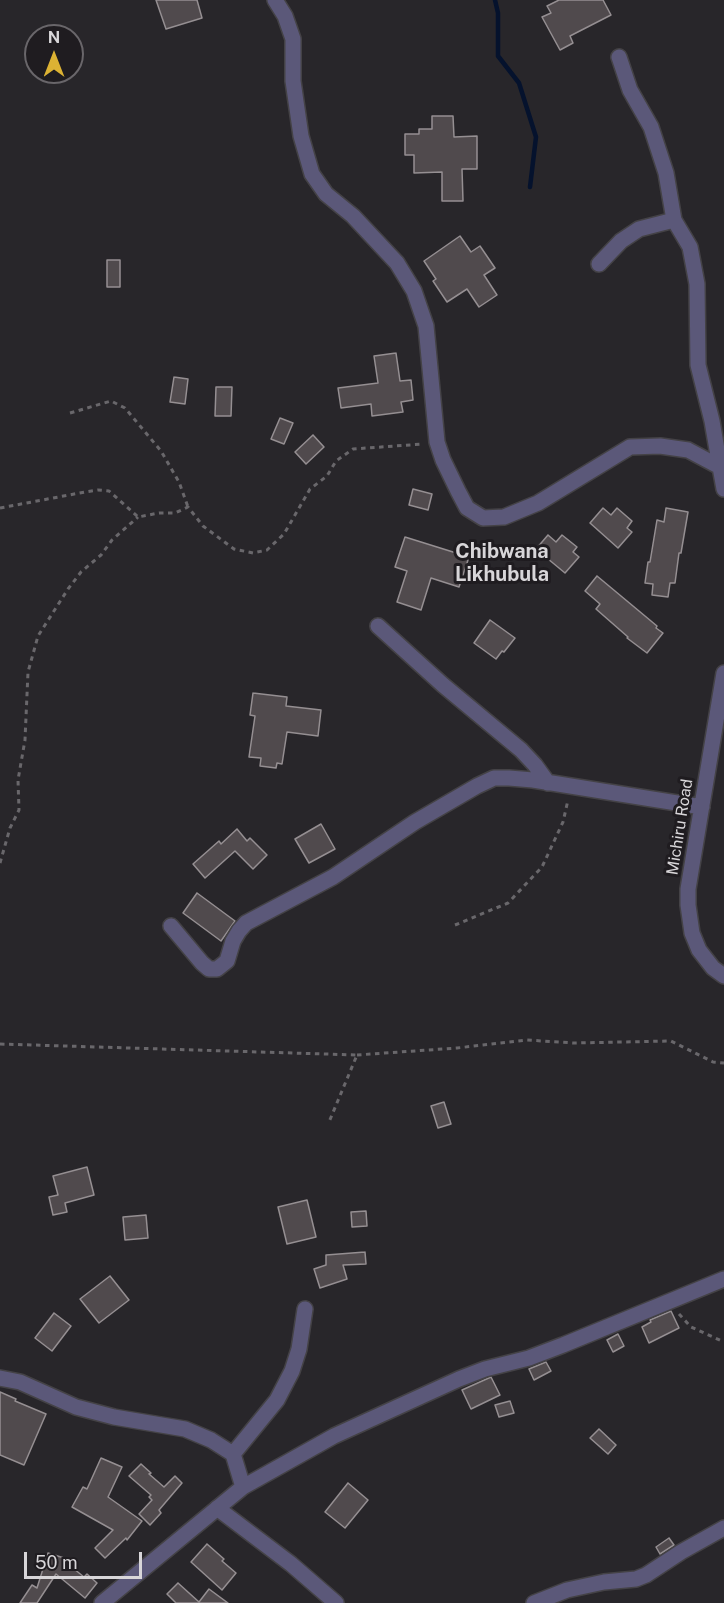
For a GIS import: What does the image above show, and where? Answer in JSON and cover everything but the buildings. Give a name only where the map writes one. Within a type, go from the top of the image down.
[{"type":"street","points":[[275,0],[285,16],[293,39],[293,81],[301,136],[312,174],[326,194],[354,216],[398,263],[414,291],[426,326],[437,442],[467,508],[483,518],[504,517],[538,503],[630,447],[660,446],[688,450],[720,467]]},
{"type":"street","points":[[619,57],[630,90],[651,127],[666,173],[674,220],[690,247],[698,284],[698,365],[712,421],[724,489]]},
{"type":"street","points":[[599,264],[621,241],[639,229],[674,220]]},
{"type":"street","points":[[378,626],[443,685],[521,750],[548,783]]},
{"type":"street","name":"Michiru Road","points":[[724,673],[688,889],[689,920],[699,950],[713,968],[724,976]]},
{"type":"street","points":[[171,926],[202,963],[209,969],[217,969],[227,961],[233,941],[246,923],[333,877],[415,822],[494,778],[571,786],[702,807]]},
{"type":"street","points":[[102,1603],[243,1487],[334,1437],[459,1378],[563,1346],[724,1279]]},
{"type":"street","points":[[232,1454],[277,1400],[292,1371],[299,1349],[305,1309]]},
{"type":"street","points":[[0,1378],[20,1382],[76,1407],[114,1417],[185,1429],[211,1440],[232,1454],[243,1487]]},
{"type":"street","points":[[217,1508],[291,1564],[336,1603]]},
{"type":"street","points":[[534,1603],[567,1590],[604,1582],[636,1579],[724,1528]]},
{"type":"path","points":[[70,413],[111,401],[125,408],[161,451],[180,482],[188,507],[203,526],[234,549],[253,553],[267,550],[284,534],[310,489],[327,476],[336,461],[353,449],[437,442]]},
{"type":"path","points":[[0,508],[98,490],[109,491],[138,517]]},
{"type":"path","points":[[0,863],[10,828],[19,810],[18,780],[25,740],[28,672],[39,636],[81,572],[138,517],[175,513],[188,507]]},
{"type":"path","points":[[455,925],[508,903],[542,867],[562,822],[571,786]]},
{"type":"path","points":[[0,1044],[357,1055],[528,1040],[574,1043],[671,1041],[713,1062],[724,1063]]},
{"type":"path","points":[[329,1122],[357,1055]]},
{"type":"path","points":[[668,1301],[691,1327],[724,1342]]},
{"type":"waterway","points":[[495,0],[498,13],[498,56],[519,83],[536,137],[530,187]]},
{"type":"district","name":"Chibwana Likhubula","points":[[502,564]]}]
